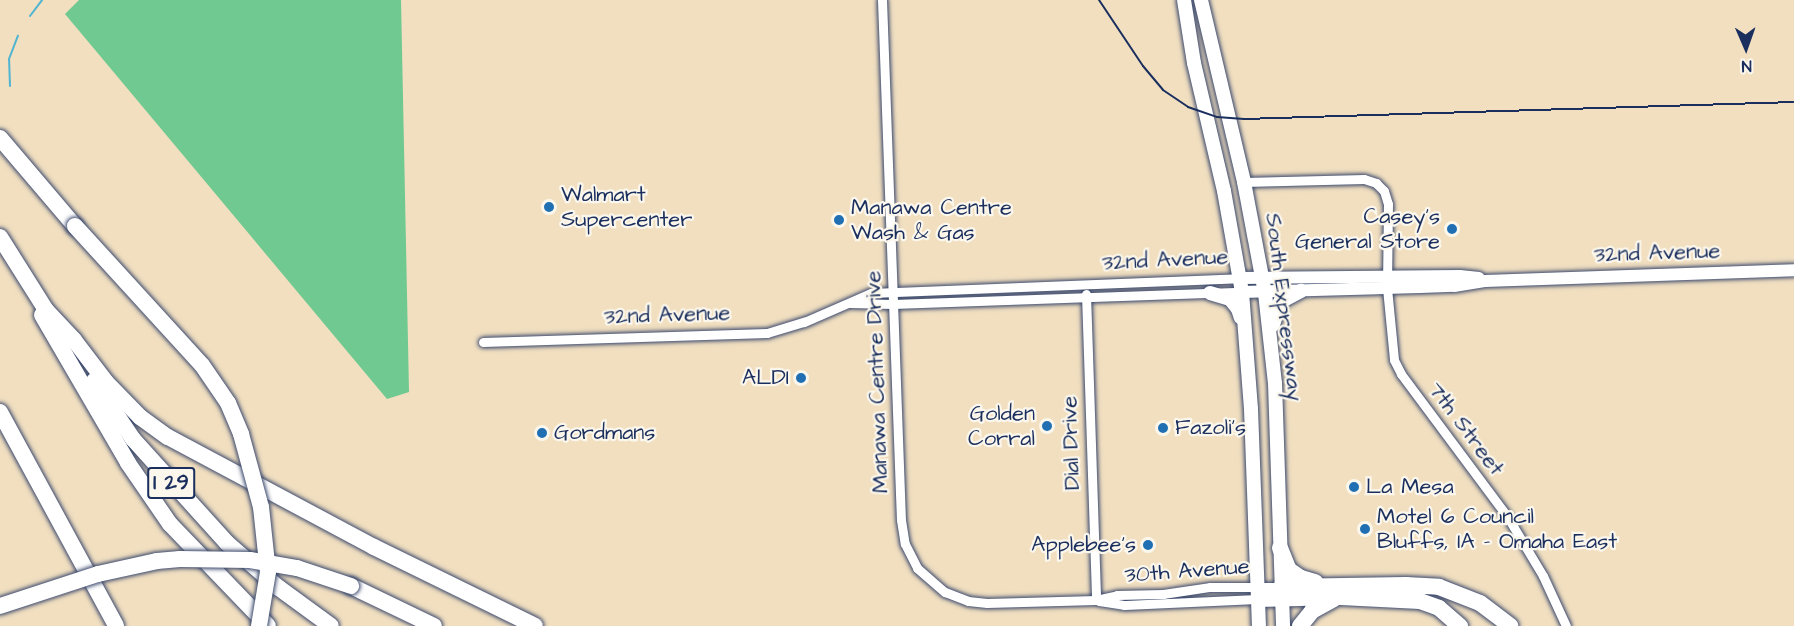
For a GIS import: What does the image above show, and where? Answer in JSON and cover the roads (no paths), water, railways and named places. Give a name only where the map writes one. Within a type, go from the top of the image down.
[{"type":"highway","points":[[0,138],[75,226],[202,366],[228,403],[244,444],[261,507],[268,572],[259,626]]},
{"type":"highway","name":"I 29","points":[[0,237],[133,439],[227,543],[279,588],[331,626]]},
{"type":"highway","points":[[16,263],[39,310],[128,463],[170,524],[268,626]]},
{"type":"highway","points":[[45,308],[74,340],[106,382],[140,417],[168,437],[374,547],[535,626]]},
{"type":"highway","points":[[0,412],[116,626]]},
{"type":"highway","points":[[1280,548],[1284,563],[1294,574],[1342,591],[1420,601],[1439,608],[1460,626]]},
{"type":"highway","points":[[0,606],[98,574],[147,563],[180,559],[250,560],[297,568],[351,586],[434,626]]},
{"type":"highway","points":[[1258,592],[1342,591],[1415,585],[1450,590],[1480,603],[1510,626]]},
{"type":"highway","points":[[1300,626],[1306,616],[1342,591]]},
{"type":"main road","name":"South Expressway","points":[[1184,0],[1194,63],[1224,191],[1246,333],[1259,626]]},
{"type":"main road","name":"South Expressway","points":[[1200,0],[1244,182],[1264,286],[1271,345],[1278,446],[1283,626]]},
{"type":"main road","points":[[1271,345],[1277,306],[1284,298],[1301,291]]},
{"type":"main road","points":[[1210,293],[1235,303],[1246,333]]},
{"type":"street","name":"Manawa Centre Drive","points":[[882,0],[901,527],[908,550],[925,577]]},
{"type":"street","name":"7th Street","points":[[1244,182],[1364,179],[1376,183],[1384,191],[1388,204],[1388,282],[1392,354],[1397,367],[1507,516],[1543,576],[1566,626]]},
{"type":"street","name":"32nd Avenue","points":[[1264,286],[1301,291],[1460,276],[1485,280],[1794,270]]},
{"type":"street","name":"32nd Avenue","points":[[483,342],[767,333],[789,327],[871,293],[1085,285],[1264,286],[1388,282]]},
{"type":"street","name":"Dial Drive","points":[[1085,285],[1096,600]]},
{"type":"street","name":"32nd Avenue","points":[[847,303],[893,304],[1210,293],[1240,285]]},
{"type":"street","name":"30th Avenue","points":[[925,577],[945,592],[978,603],[1096,600],[1124,604],[1258,592]]},
{"type":"street","name":"30th Avenue","points":[[1096,600],[1117,595],[1258,592]]},
{"type":"waterway","points":[[30,16],[42,0]]},
{"type":"waterway","points":[[10,86],[9,59],[18,36]]},
{"type":"railway","points":[[1099,0],[1143,66],[1163,90],[1188,107],[1217,117],[1244,119],[1794,102]]},
{"type":"place","name":"Walmart Supercenter","points":[[549,207]]},
{"type":"place","name":"Manawa Centre Wash & Gas","points":[[839,220]]},
{"type":"place","name":"Casey's General Store","points":[[1452,229]]},
{"type":"place","name":"ALDI","points":[[801,378]]},
{"type":"place","name":"Golden Corral","points":[[1047,426]]},
{"type":"place","name":"Fazoli's","points":[[1163,428]]},
{"type":"place","name":"Gordmans","points":[[542,433]]},
{"type":"place","name":"La Mesa","points":[[1354,487]]},
{"type":"place","name":"Motel 6 Council Bluffs, IA - Omaha East","points":[[1365,529]]},
{"type":"place","name":"Applebee's","points":[[1148,545]]}]
